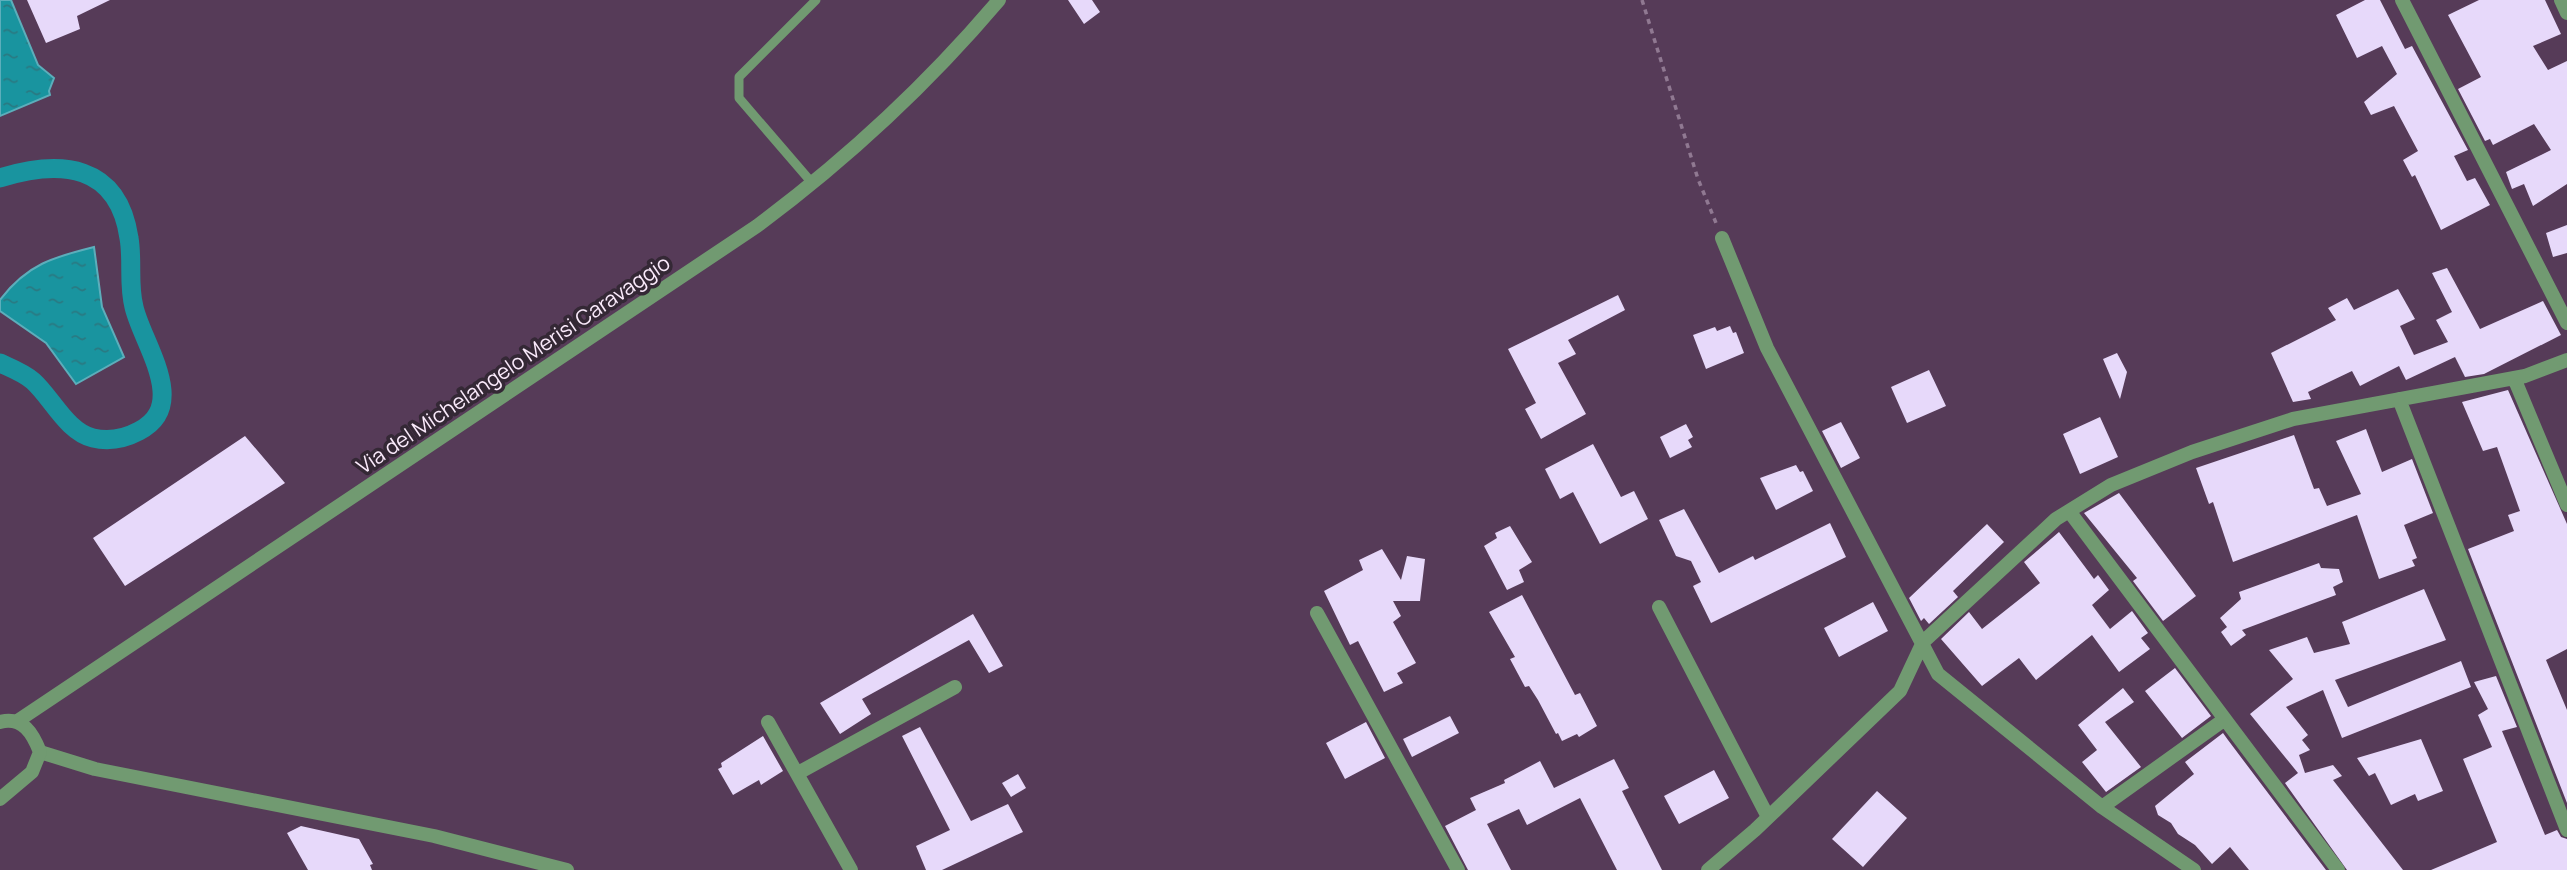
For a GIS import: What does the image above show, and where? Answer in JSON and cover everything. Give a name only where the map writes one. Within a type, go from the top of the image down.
[{"type":"street","name":"Via del Michelangelo Merisi Caravaggio","points":[[16,722],[757,226],[813,184],[928,80],[999,0]]},
{"type":"street","points":[[2402,0],[2567,323]]},
{"type":"street","points":[[2561,0],[2567,13]]},
{"type":"street","points":[[1722,238],[1768,348],[1830,472],[1938,674],[2102,807],[2194,870]]},
{"type":"street","points":[[1708,870],[1768,817],[1900,691],[1923,642],[2025,547],[2069,511],[2111,485],[2192,452],[2293,419],[2514,378],[2567,360]]},
{"type":"street","points":[[2514,378],[2567,505]]},
{"type":"street","points":[[2399,399],[2567,830]]},
{"type":"street","points":[[2069,511],[2338,870]]},
{"type":"street","points":[[1659,607],[1768,817]]},
{"type":"street","points":[[1317,613],[1458,870]]},
{"type":"street","points":[[798,773],[955,687]]},
{"type":"street","points":[[2102,807],[2225,719]]},
{"type":"street","points":[[0,722],[16,722],[32,732],[40,752],[32,772],[0,799]]},
{"type":"street","points":[[768,722],[851,870]]},
{"type":"street","points":[[40,752],[95,769],[434,836],[567,870]]},
{"type":"lane","points":[[813,184],[739,98],[739,77],[816,0]]},
{"type":"path","points":[[1642,0],[1699,179],[1722,238]]},
{"type":"water","points":[[0,0],[11,0],[38,65],[54,78],[50,95],[0,116]]},
{"type":"water","points":[[94,247],[102,307],[124,357],[76,384],[46,343],[0,311],[0,300],[31,270],[66,254]]},
{"type":"building","points":[[27,0],[110,0],[77,16],[80,29],[46,43]]},
{"type":"building","points":[[1068,0],[1092,0],[1100,12],[1084,24]]},
{"type":"building","points":[[2365,0],[2380,0],[2405,49],[2412,46],[2468,150],[2454,156],[2467,181],[2475,178],[2490,205],[2441,230],[2415,175],[2412,177],[2403,160],[2418,151],[2394,106],[2371,115],[2364,102],[2397,74],[2382,46],[2357,58],[2336,15]]},
{"type":"building","points":[[2479,0],[2545,0],[2561,34],[2533,46],[2548,70],[2567,61],[2567,184],[2533,206],[2524,184],[2512,189],[2506,172],[2551,150],[2534,124],[2493,145],[2490,139],[2485,141],[2458,89],[2481,77],[2448,15]]},
{"type":"building","points":[[2567,225],[2567,253],[2553,257],[2546,233]]},
{"type":"building","points":[[2447,268],[2480,329],[2543,301],[2561,335],[2484,374],[2465,377],[2455,357],[2406,380],[2399,366],[2360,386],[2352,371],[2308,392],[2311,399],[2293,402],[2271,353],[2336,320],[2328,308],[2347,298],[2354,310],[2398,289],[2415,319],[2400,326],[2414,355],[2448,342],[2436,320],[2452,312],[2432,273]]},
{"type":"building","points":[[1618,295],[1625,310],[1568,340],[1576,354],[1558,363],[1586,414],[1541,439],[1525,409],[1536,403],[1508,349]]},
{"type":"building","points":[[1730,326],[1733,333],[1736,332],[1744,353],[1706,369],[1693,335],[1715,327],[1717,331]]},
{"type":"building","points":[[2117,353],[2127,372],[2120,399],[2103,359]]},
{"type":"building","points":[[1929,370],[1946,406],[1907,423],[1891,387]]},
{"type":"building","points":[[2508,390],[2567,524],[2567,649],[2546,660],[2567,710],[2567,803],[2468,549],[2514,531],[2508,515],[2520,511],[2497,447],[2483,451],[2462,402]]},
{"type":"building","points":[[2100,417],[2118,457],[2080,474],[2063,434]]},
{"type":"building","points":[[1841,422],[1860,458],[1841,468],[1822,431]]},
{"type":"building","points":[[1686,424],[1693,437],[1688,440],[1692,447],[1670,458],[1660,437]]},
{"type":"building","points":[[2366,429],[2382,472],[2412,459],[2433,513],[2404,525],[2417,558],[2412,560],[2415,566],[2379,579],[2357,515],[2233,562],[2213,502],[2209,504],[2196,468],[2294,435],[2314,489],[2319,488],[2327,506],[2361,494],[2336,441]]},
{"type":"building","points":[[245,436],[285,483],[125,586],[93,538]]},
{"type":"building","points":[[1593,444],[1621,497],[1634,491],[1648,519],[1600,544],[1573,492],[1560,499],[1545,469]]},
{"type":"building","points":[[1796,465],[1800,472],[1803,471],[1813,491],[1776,510],[1760,478]]},
{"type":"building","points":[[2119,493],[2196,596],[2163,621],[2133,581],[2137,578],[2084,513]]},
{"type":"building","points":[[1684,509],[1719,573],[1753,556],[1755,560],[1830,523],[1846,557],[1711,623],[1693,586],[1701,582],[1691,561],[1676,556],[1659,520]]},
{"type":"building","points":[[1987,524],[2004,542],[1953,591],[1958,597],[1929,624],[1924,618],[1921,621],[1909,598]]},
{"type":"building","points":[[1510,526],[1532,562],[1519,570],[1524,582],[1507,590],[1484,546],[1497,538],[1495,533]]},
{"type":"building","points":[[2059,532],[2094,579],[2098,575],[2109,590],[2092,605],[2110,629],[2132,611],[2148,633],[2141,638],[2150,649],[2119,672],[2092,635],[2036,680],[2019,658],[1982,686],[1941,639],[1969,612],[1982,629],[2040,583],[2024,562]]},
{"type":"building","points":[[1382,549],[1401,580],[1407,556],[1425,559],[1420,601],[1393,601],[1401,616],[1393,622],[1416,663],[1397,673],[1403,683],[1384,692],[1358,641],[1350,645],[1324,591],[1363,570],[1359,560]]},
{"type":"building","points":[[2319,563],[2321,568],[2339,569],[2343,582],[2333,587],[2336,595],[2242,630],[2246,635],[2231,646],[2221,632],[2227,627],[2220,618],[2241,599],[2239,592]]},
{"type":"building","points":[[2424,589],[2446,640],[2335,680],[2348,707],[2461,661],[2471,687],[2342,738],[2323,690],[2286,707],[2308,735],[2302,740],[2310,750],[2299,755],[2305,773],[2333,765],[2342,776],[2333,780],[2403,870],[2347,870],[2285,783],[2298,773],[2250,714],[2293,679],[2269,650],[2307,637],[2314,653],[2350,644],[2342,622]]},
{"type":"building","points":[[1522,595],[1575,695],[1580,693],[1597,726],[1579,737],[1577,734],[1562,741],[1558,733],[1556,734],[1529,686],[1525,687],[1510,659],[1515,657],[1489,612]]},
{"type":"building","points":[[1873,602],[1888,631],[1839,657],[1824,628]]},
{"type":"building","points":[[973,614],[1003,666],[989,673],[969,640],[862,699],[871,714],[840,734],[820,703]]},
{"type":"building","points":[[2175,668],[2211,716],[2182,738],[2145,691]]},
{"type":"building","points":[[2496,676],[2517,727],[2502,731],[2545,835],[2557,830],[2561,837],[2567,839],[2567,870],[2431,870],[2497,842],[2463,759],[2492,747],[2478,715],[2488,709],[2474,682]]},
{"type":"building","points":[[2123,688],[2134,702],[2105,722],[2141,767],[2106,792],[2082,762],[2097,750],[2078,725]]},
{"type":"building","points":[[1450,716],[1459,733],[1412,757],[1403,739]]},
{"type":"building","points":[[1366,722],[1385,758],[1345,779],[1326,743]]},
{"type":"building","points":[[920,727],[971,821],[1008,804],[1023,832],[942,870],[926,870],[916,846],[950,830],[902,736]]},
{"type":"building","points":[[2223,733],[2326,870],[2249,870],[2230,847],[2212,864],[2195,845],[2178,834],[2171,823],[2158,815],[2155,806],[2194,774],[2185,762]]},
{"type":"building","points":[[763,736],[783,771],[761,785],[759,780],[733,795],[718,769],[722,767],[721,763]]},
{"type":"building","points":[[2421,739],[2443,791],[2418,801],[2415,794],[2391,805],[2375,773],[2369,776],[2357,758]]},
{"type":"building","points":[[1614,759],[1629,788],[1622,791],[1662,870],[1617,870],[1580,798],[1527,825],[1519,809],[1487,824],[1511,870],[1468,870],[1445,826],[1476,810],[1470,798],[1505,783],[1504,780],[1540,761],[1554,788]]},
{"type":"building","points":[[1714,770],[1729,798],[1679,824],[1664,796]]},
{"type":"building","points":[[1018,774],[1026,788],[1011,797],[1002,783]]},
{"type":"building","points":[[1877,791],[1907,818],[1863,867],[1832,839]]},
{"type":"building","points":[[301,826],[359,839],[373,864],[370,865],[372,870],[308,870],[287,833]]},
{"type":"waterway","points":[[0,178],[44,169],[65,169],[83,173],[99,181],[113,195],[123,213],[129,238],[132,298],[159,373],[161,406],[154,420],[133,434],[111,440],[93,438],[75,429],[29,378],[0,363]]}]
